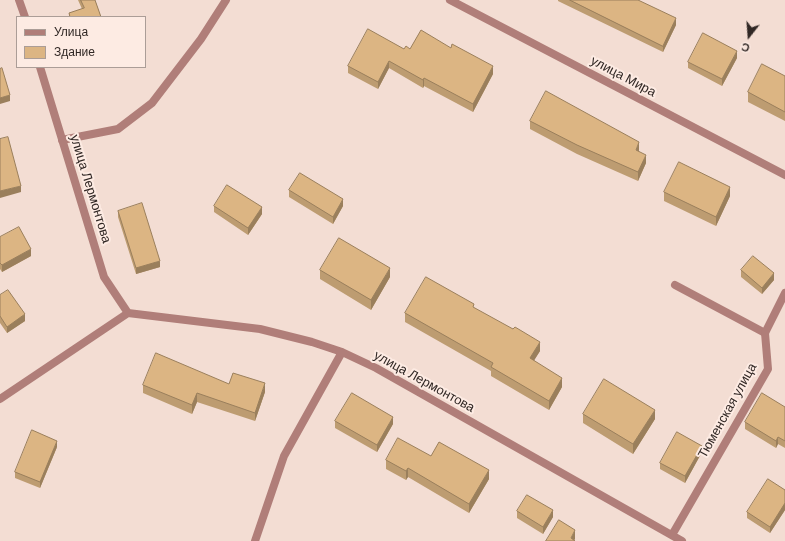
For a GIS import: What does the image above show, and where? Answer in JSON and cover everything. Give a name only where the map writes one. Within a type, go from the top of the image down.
[{"type":"street","points":[[19,0],[25,16]]},
{"type":"street","points":[[62,140],[118,129],[152,103],[201,39],[226,0]]},
{"type":"street","name":"улица Мира","points":[[450,0],[785,175]]},
{"type":"street","name":"улица Лермонтова","points":[[40,68],[104,277],[128,313],[260,329],[312,342],[342,352],[376,368],[682,541]]},
{"type":"street","points":[[675,284],[765,333],[785,293]]},
{"type":"street","points":[[0,399],[128,313]]},
{"type":"street","name":"Тюменская улица","points":[[672,535],[768,369],[765,333]]},
{"type":"street","points":[[255,541],[284,456],[342,352]]},
{"type":"building","points":[[81,0],[95,0],[101,16],[70,16],[69,13],[84,8]]},
{"type":"building","points":[[570,0],[638,0],[676,18],[663,46]]},
{"type":"building","points":[[368,29],[404,49],[406,46],[410,49],[421,30],[451,48],[452,44],[493,66],[473,104],[424,78],[423,80],[389,61],[378,82],[348,66]]},
{"type":"building","points":[[703,33],[737,51],[722,79],[688,62]]},
{"type":"building","points":[[762,64],[785,76],[785,112],[748,92]]},
{"type":"building","points":[[2,68],[10,95],[0,98],[0,69]]},
{"type":"building","points":[[546,91],[639,142],[636,150],[646,155],[638,172],[577,145],[530,121]]},
{"type":"building","points":[[8,137],[21,186],[0,191],[0,139]]},
{"type":"building","points":[[679,162],[730,187],[716,217],[664,192]]},
{"type":"building","points":[[300,173],[343,199],[333,217],[289,190]]},
{"type":"building","points":[[227,185],[262,207],[248,228],[214,206]]},
{"type":"building","points":[[142,203],[160,261],[136,268],[118,211]]},
{"type":"building","points":[[19,227],[31,249],[2,265],[0,263],[0,237]]},
{"type":"building","points":[[339,238],[390,268],[371,300],[320,270]]},
{"type":"building","points":[[753,256],[774,273],[762,288],[741,270]]},
{"type":"building","points":[[426,277],[474,304],[473,307],[513,329],[515,327],[540,342],[530,358],[562,378],[549,401],[491,367],[493,363],[405,313]]},
{"type":"building","points":[[8,290],[25,314],[7,327],[0,316],[0,295]]},
{"type":"building","points":[[156,353],[229,384],[233,373],[265,383],[255,413],[197,393],[192,405],[143,385]]},
{"type":"building","points":[[604,379],[655,410],[633,444],[583,414]]},
{"type":"building","points":[[352,393],[393,417],[377,445],[335,421]]},
{"type":"building","points":[[762,393],[785,407],[785,441],[778,437],[776,441],[745,422]]},
{"type":"building","points":[[32,430],[57,441],[40,482],[15,472]]},
{"type":"building","points":[[677,432],[702,446],[685,476],[660,463]]},
{"type":"building","points":[[398,438],[431,456],[439,442],[489,470],[469,504],[408,468],[406,471],[386,460]]},
{"type":"building","points":[[768,479],[785,490],[785,503],[770,527],[747,512]]},
{"type":"building","points":[[527,495],[553,510],[543,527],[517,511]]},
{"type":"building","points":[[559,520],[575,530],[571,538],[575,541],[546,541]]}]
